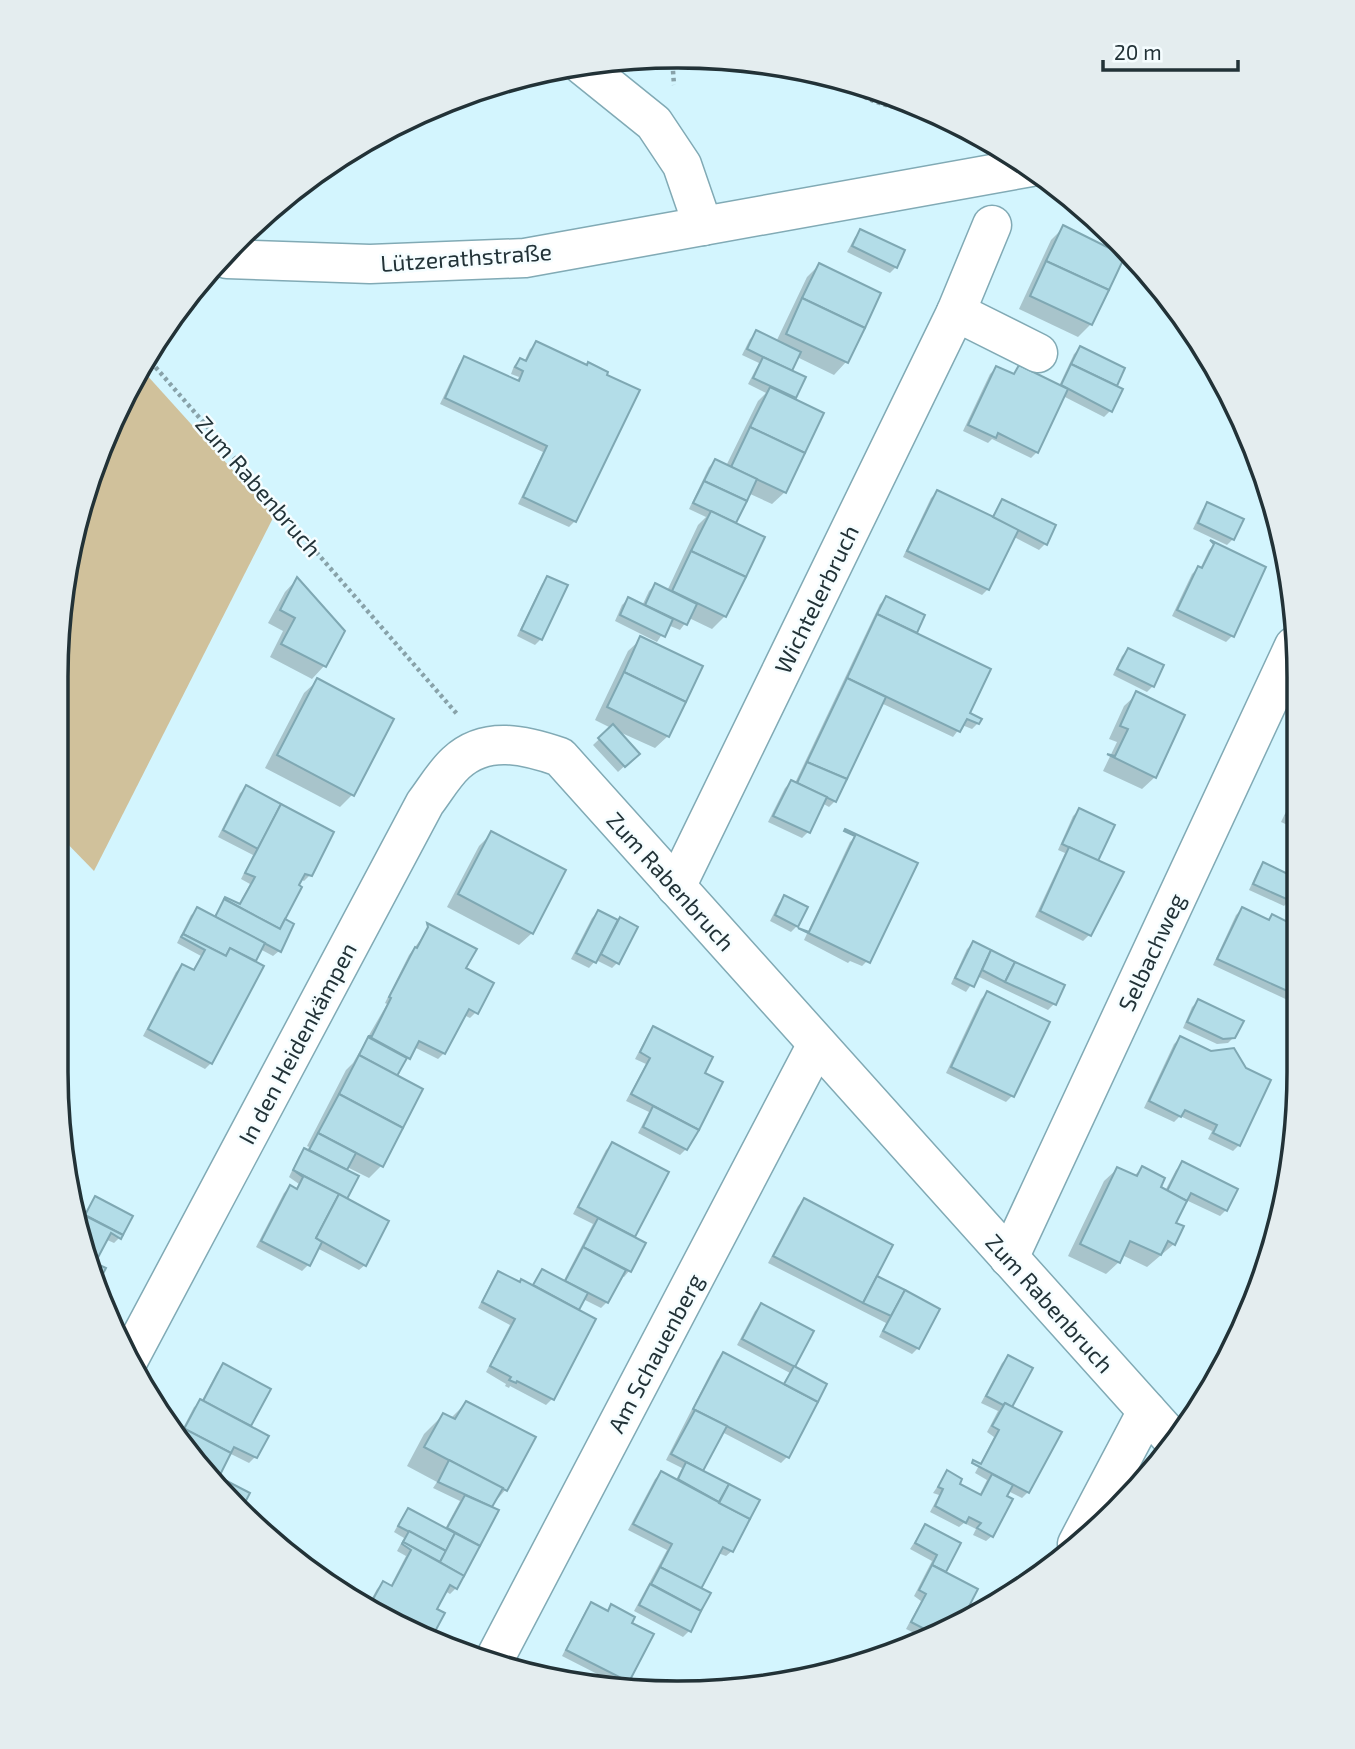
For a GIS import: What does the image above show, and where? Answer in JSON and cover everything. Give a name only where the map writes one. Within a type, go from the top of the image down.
[{"type":"street","points":[[593,74],[654,123],[682,165],[703,226]]},
{"type":"street","name":"Lützerathstraße","points":[[235,259],[370,264],[525,258],[1014,170]]},
{"type":"street","name":"Wichtelerbruch","points":[[676,887],[956,312],[992,225]]},
{"type":"street","points":[[956,312],[1038,353]]},
{"type":"street","name":"Selbachweg","points":[[1009,1258],[1286,663]]},
{"type":"street","name":"Zum Rabenbruch","points":[[486,746],[528,746],[560,757],[1167,1433]]},
{"type":"street","name":"In den Heidenkämpen","points":[[135,1349],[425,803],[456,762],[486,746]]},
{"type":"street","name":"Am Schauenberg","points":[[498,1653],[817,1044]]},
{"type":"street","points":[[1090,1519],[1147,1411]]},
{"type":"path","points":[[673,68],[674,89]]},
{"type":"path","name":"Zum Rabenbruch","points":[[154,366],[486,746]]},
{"type":"shaded area","points":[[148,376],[274,516],[94,871],[68,844],[68,678],[73,598],[89,520],[101,482],[131,408]]},
{"type":"building","points":[[1063,225],[1109,248],[1122,262],[1109,290],[1046,261]]},
{"type":"building","points":[[860,229],[905,250],[897,268],[852,246]]},
{"type":"building","points":[[1046,261],[1109,290],[1092,325],[1030,296]]},
{"type":"building","points":[[819,263],[881,293],[865,328],[802,298]]},
{"type":"building","points":[[802,298],[865,328],[848,363],[786,334]]},
{"type":"building","points":[[756,330],[801,352],[792,371],[747,349]]},
{"type":"building","points":[[536,341],[587,365],[588,362],[608,372],[607,375],[640,390],[576,522],[523,497],[547,446],[445,398],[464,356],[519,381],[523,371],[515,367],[520,358],[526,361]]},
{"type":"building","points":[[1080,346],[1125,368],[1117,386],[1071,364]]},
{"type":"building","points":[[763,357],[806,377],[796,398],[753,378]]},
{"type":"building","points":[[1071,364],[1123,389],[1112,412],[1061,385]]},
{"type":"building","points":[[1019,365],[1068,389],[1038,453],[998,433],[996,438],[968,425],[996,366],[1014,374]]},
{"type":"building","points":[[770,387],[824,413],[805,453],[750,427]]},
{"type":"building","points":[[750,427],[805,453],[786,493],[731,467]]},
{"type":"building","points":[[715,459],[757,479],[747,501],[704,481]]},
{"type":"building","points":[[704,481],[747,501],[736,523],[693,503]]},
{"type":"building","points":[[937,490],[1019,529],[989,590],[907,551]]},
{"type":"building","points":[[1002,499],[1056,525],[1047,545],[993,517]]},
{"type":"building","points":[[1207,502],[1244,519],[1234,540],[1198,523]]},
{"type":"building","points":[[711,511],[765,537],[746,577],[691,551]]},
{"type":"building","points":[[1210,540],[1266,567],[1234,637],[1177,610],[1198,566],[1202,568],[1214,544]]},
{"type":"building","points":[[691,551],[746,577],[726,617],[672,591]]},
{"type":"building","points":[[547,576],[568,585],[542,640],[521,630]]},
{"type":"building","points":[[297,577],[345,631],[326,667],[281,644],[295,618],[280,610]]},
{"type":"building","points":[[655,583],[697,604],[687,625],[645,605]]},
{"type":"building","points":[[886,596],[925,615],[917,633],[877,614]]},
{"type":"building","points":[[628,597],[673,619],[665,637],[620,615]]},
{"type":"building","points":[[877,614],[991,669],[970,713],[982,719],[979,724],[967,719],[960,732],[847,678]]},
{"type":"building","points":[[640,636],[703,666],[686,702],[624,672]]},
{"type":"building","points":[[1128,648],[1164,665],[1154,687],[1117,669]]},
{"type":"building","points":[[624,672],[686,702],[669,737],[607,707]]},
{"type":"building","points":[[317,678],[394,719],[354,796],[277,755]]},
{"type":"building","points":[[847,678],[886,697],[847,779],[807,762]]},
{"type":"building","points":[[1136,691],[1185,715],[1156,778],[1107,754],[1115,756],[1128,729],[1120,726]]},
{"type":"building","points":[[613,724],[640,754],[625,767],[598,738]]},
{"type":"building","points":[[807,762],[847,779],[836,802],[797,783]]},
{"type":"building","points":[[791,780],[827,797],[810,833],[773,816]]},
{"type":"building","points":[[246,785],[281,804],[258,849],[223,830]]},
{"type":"building","points":[[281,804],[334,832],[312,876],[305,874],[299,885],[302,887],[280,929],[224,899],[225,897],[240,904],[255,877],[245,873]]},
{"type":"building","points":[[1079,808],[1115,825],[1098,861],[1062,844]]},
{"type":"building","points":[[845,829],[918,863],[870,963],[798,928],[809,932],[855,836],[844,831]]},
{"type":"building","points":[[491,831],[566,870],[533,934],[458,894]]},
{"type":"building","points":[[1069,847],[1124,872],[1091,936],[1040,911]]},
{"type":"building","points":[[1263,862],[1287,874],[1287,899],[1253,884]]},
{"type":"building","points":[[784,895],[808,907],[798,927],[775,915]]},
{"type":"building","points":[[224,899],[280,929],[285,919],[294,924],[281,952],[215,917]]},
{"type":"building","points":[[197,907],[265,943],[256,961],[230,948],[226,956],[183,934]]},
{"type":"building","points":[[1242,907],[1269,920],[1272,914],[1287,922],[1287,991],[1217,959]]},
{"type":"building","points":[[598,910],[618,920],[596,963],[576,953]]},
{"type":"building","points":[[620,917],[638,927],[619,964],[601,954]]},
{"type":"building","points":[[427,923],[477,949],[466,968],[494,983],[478,1014],[469,1009],[445,1054],[419,1041],[410,1059],[368,1036],[372,1036],[391,998],[389,997],[428,927]]},
{"type":"building","points":[[183,934],[226,956],[230,948],[264,966],[212,1064],[148,1029],[182,964],[194,970],[205,950],[181,937]]},
{"type":"building","points":[[973,941],[991,950],[974,987],[955,978]]},
{"type":"building","points":[[991,950],[1015,962],[1005,982],[982,970]]},
{"type":"building","points":[[1015,962],[1065,985],[1056,1005],[1005,982]]},
{"type":"building","points":[[987,991],[1050,1022],[1014,1097],[951,1067]]},
{"type":"building","points":[[1198,999],[1244,1021],[1235,1038],[1223,1039],[1187,1022]]},
{"type":"building","points":[[653,1026],[713,1057],[705,1073],[723,1082],[699,1130],[631,1094],[650,1058],[640,1052]]},
{"type":"building","points":[[1180,1036],[1211,1051],[1234,1048],[1246,1068],[1271,1080],[1240,1146],[1213,1133],[1217,1125],[1185,1110],[1181,1117],[1149,1101]]},
{"type":"building","points":[[368,1037],[407,1058],[397,1076],[359,1055]]},
{"type":"building","points":[[359,1055],[423,1089],[403,1128],[339,1094]]},
{"type":"building","points":[[339,1094],[403,1128],[383,1167],[318,1133]]},
{"type":"building","points":[[653,1106],[699,1130],[687,1150],[643,1127]]},
{"type":"building","points":[[318,1133],[356,1153],[347,1170],[309,1150]]},
{"type":"building","points":[[612,1142],[669,1172],[635,1237],[578,1207]]},
{"type":"building","points":[[304,1148],[359,1176],[347,1199],[293,1170]]},
{"type":"building","points":[[1182,1161],[1238,1189],[1227,1211],[1191,1193],[1187,1201],[1167,1191]]},
{"type":"building","points":[[1142,1166],[1165,1178],[1161,1187],[1187,1201],[1176,1223],[1184,1226],[1175,1245],[1168,1241],[1161,1255],[1130,1241],[1120,1263],[1080,1244],[1117,1167],[1137,1176]]},
{"type":"building","points":[[296,1172],[339,1194],[316,1238],[322,1242],[310,1266],[261,1241],[290,1185],[297,1189],[303,1177]]},
{"type":"building","points":[[339,1194],[389,1221],[366,1266],[316,1238]]},
{"type":"building","points":[[95,1196],[133,1216],[123,1235],[86,1214]]},
{"type":"building","points":[[804,1198],[893,1245],[863,1303],[773,1256]]},
{"type":"building","points":[[86,1216],[123,1235],[121,1239],[111,1233],[98,1257]]},
{"type":"building","points":[[598,1218],[646,1243],[631,1272],[583,1247]]},
{"type":"building","points":[[583,1247],[626,1270],[608,1303],[565,1281]]},
{"type":"building","points":[[542,1269],[588,1293],[579,1310],[533,1285]]},
{"type":"building","points":[[498,1271],[520,1282],[521,1279],[596,1319],[554,1400],[517,1381],[516,1383],[509,1380],[511,1377],[490,1366],[515,1319],[482,1302]]},
{"type":"building","points":[[877,1276],[905,1290],[891,1316],[863,1303]]},
{"type":"building","points":[[905,1290],[940,1309],[919,1349],[883,1331]]},
{"type":"building","points":[[761,1303],[814,1331],[795,1367],[742,1339]]},
{"type":"building","points":[[723,1352],[818,1402],[789,1458],[693,1409]]},
{"type":"building","points":[[1008,1355],[1033,1368],[1012,1407],[986,1396]]},
{"type":"building","points":[[223,1363],[271,1389],[251,1426],[203,1401]]},
{"type":"building","points":[[794,1366],[827,1384],[818,1402],[784,1384]]},
{"type":"building","points":[[200,1399],[269,1436],[257,1458],[234,1447],[231,1453],[184,1428]]},
{"type":"building","points":[[466,1401],[536,1437],[507,1491],[424,1447],[443,1413],[455,1419]]},
{"type":"building","points":[[1005,1403],[1062,1432],[1029,1493],[972,1463],[973,1460],[981,1464],[999,1430],[992,1426]]},
{"type":"building","points":[[695,1410],[727,1426],[703,1471],[671,1454]]},
{"type":"building","points":[[184,1429],[231,1453],[220,1474]]},
{"type":"building","points":[[449,1460],[503,1488],[492,1507],[438,1482]]},
{"type":"building","points":[[686,1462],[729,1484],[719,1502],[678,1479]]},
{"type":"building","points":[[947,1470],[962,1479],[960,1484],[981,1495],[992,1474],[1013,1485],[1007,1496],[1013,1499],[993,1537],[977,1528],[981,1523],[969,1517],[966,1523],[935,1506],[943,1489],[938,1487]]},
{"type":"building","points":[[661,1471],[750,1519],[733,1552],[723,1547],[701,1589],[660,1567],[672,1544],[633,1524]]},
{"type":"building","points":[[227,1481],[250,1493],[246,1501]]},
{"type":"building","points":[[729,1484],[760,1500],[750,1519],[719,1503]]},
{"type":"building","points":[[465,1495],[499,1510],[480,1546],[447,1528]]},
{"type":"building","points":[[408,1508],[455,1533],[446,1551],[398,1526]]},
{"type":"building","points":[[925,1524],[961,1543],[946,1572],[932,1565],[937,1555],[915,1543]]},
{"type":"building","points":[[409,1531],[446,1551],[440,1562],[403,1542]]},
{"type":"building","points":[[455,1533],[480,1546],[464,1576],[440,1562]]},
{"type":"building","points":[[403,1542],[464,1576],[457,1589],[450,1585],[437,1609],[445,1613],[436,1630],[373,1599],[383,1581],[392,1586],[411,1550],[402,1544]]},
{"type":"building","points":[[932,1565],[978,1589],[969,1606],[923,1628],[911,1622],[926,1594],[919,1590]]},
{"type":"building","points":[[660,1567],[711,1593],[701,1611],[651,1584]]},
{"type":"building","points":[[650,1584],[701,1611],[691,1632],[639,1605]]},
{"type":"building","points":[[591,1602],[608,1611],[611,1604],[635,1617],[632,1623],[654,1634],[631,1678],[621,1678],[566,1650]]}]
